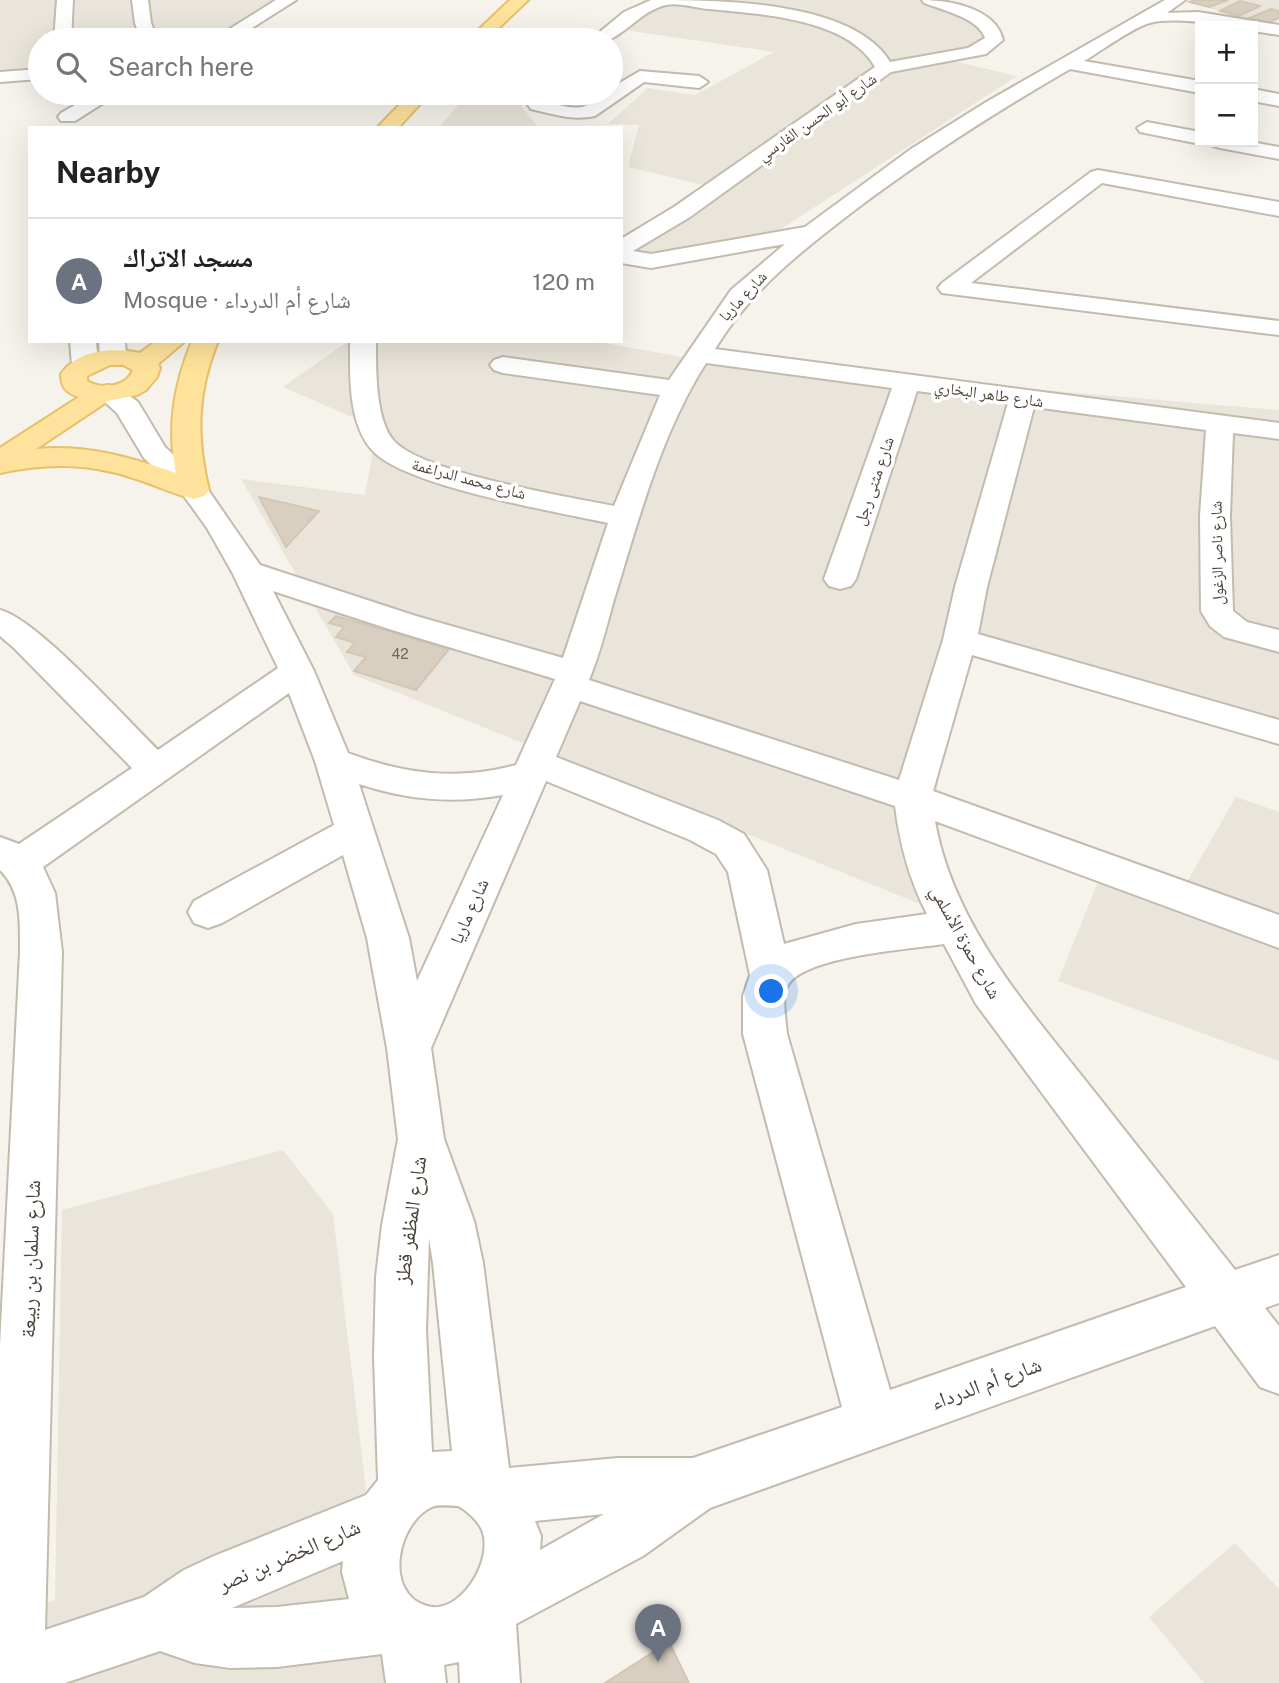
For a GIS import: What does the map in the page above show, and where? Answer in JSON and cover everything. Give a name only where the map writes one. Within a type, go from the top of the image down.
[{"type":"main road","points":[[512,28],[527,4]]},
{"type":"main road","points":[[493,28],[527,4]]},
{"type":"main road","points":[[389,126],[409,105]]},
{"type":"main road","points":[[0,439],[91,376],[130,355],[167,343]]},
{"type":"main road","points":[[0,462],[46,456],[90,457],[183,479],[184,419],[189,387],[204,343]]},
{"type":"main road","points":[[91,376],[137,383],[130,355]]},
{"type":"main road","points":[[0,462],[91,376]]},
{"type":"street","points":[[64,28],[65,0]]},
{"type":"street","points":[[140,0],[144,28]]},
{"type":"street","points":[[241,28],[288,0]]},
{"type":"street","points":[[614,28],[630,16],[666,0]]},
{"type":"street","name":"شارع أبو الحسن الفارسي","points":[[623,248],[703,198],[885,68],[879,57],[862,41],[828,23],[798,16],[666,0]]},
{"type":"street","points":[[885,68],[981,50],[995,40],[992,30],[984,22],[930,0]]},
{"type":"street","name":"شارع ماريا","points":[[409,1048],[572,680],[644,461],[676,390],[717,324],[740,295],[813,232],[918,153],[1142,18],[1177,0]]},
{"type":"street","points":[[1183,0],[1272,28]]},
{"type":"street","points":[[1142,18],[1198,17],[1272,28]]},
{"type":"street","points":[[1069,64],[1195,86]]},
{"type":"street","points":[[0,77],[28,75]]},
{"type":"street","points":[[623,88],[640,76],[699,82]]},
{"type":"street","points":[[1258,96],[1279,100]]},
{"type":"street","points":[[69,122],[93,105]]},
{"type":"street","points":[[523,120],[537,105]]},
{"type":"street","points":[[560,105],[572,113],[588,112],[598,105]]},
{"type":"street","points":[[1147,128],[1195,137]]},
{"type":"street","points":[[1247,147],[1279,153]]},
{"type":"street","points":[[1279,209],[1098,176],[950,288],[1279,328]]},
{"type":"street","points":[[623,256],[652,261],[813,232]]},
{"type":"street","name":"شارع محمد الدراغمة","points":[[363,343],[369,413],[382,446],[396,458],[493,487],[625,517]]},
{"type":"street","name":"شارع طاهر البخاري","points":[[698,354],[1279,431]]},
{"type":"street","points":[[130,355],[183,479]]},
{"type":"street","points":[[502,365],[676,390]]},
{"type":"street","points":[[91,376],[128,408],[154,452],[183,479],[221,527],[248,572],[297,671],[333,761],[388,938],[409,1048],[421,1139]]},
{"type":"street","name":"شارع مثنى رجل","points":[[840,579],[907,382]]},
{"type":"street","name":"شارع حمزة الأسلمي","points":[[1023,399],[971,587],[960,640],[912,798],[920,848],[936,893],[992,992],[1279,1368]]},
{"type":"street","name":"شارع ناصر الزغول","points":[[1220,423],[1215,516],[1217,611],[1221,620],[1237,630],[1279,641]]},
{"type":"street","points":[[248,572],[572,680],[912,798],[1279,932]]},
{"type":"street","points":[[0,620],[26,640],[155,769]]},
{"type":"street","points":[[960,640],[1279,732]]},
{"type":"street","points":[[10,857],[155,769],[297,671]]},
{"type":"street","points":[[333,761],[373,778],[421,787],[474,788],[531,768],[704,830],[730,845],[747,870],[771,976],[765,1002],[765,1034],[873,1423]]},
{"type":"street","points":[[208,912],[356,830]]},
{"type":"street","name":"شارع سلمان بن ربيعة","points":[[9,1676],[41,952],[35,895],[30,875],[10,857]]},
{"type":"street","points":[[771,976],[792,958],[827,946],[954,927]]},
{"type":"street","name":"شارع المظفر قطز","points":[[421,1139],[437,1178],[458,1263],[489,1494]]},
{"type":"street","name":"شارع المظفر قطز","points":[[395,1504],[401,1274],[405,1231],[421,1139]]},
{"type":"street","name":"شارع أم الدرداء","points":[[490,1609],[661,1513],[694,1486],[1279,1279]]},
{"type":"street","points":[[160,1621],[204,1636],[268,1637],[407,1646],[468,1627],[490,1609],[506,1582],[512,1559],[512,1536],[506,1515],[489,1494],[459,1478],[432,1479],[395,1504],[372,1544],[369,1573],[377,1601],[407,1646]]},
{"type":"street","name":"شارع أم الدرداء","points":[[489,1494],[652,1484],[694,1486]]},
{"type":"street","name":"شارع الخضر بن نصر","points":[[9,1676],[160,1621],[205,1591],[234,1576],[395,1504]]},
{"type":"street","points":[[490,1609],[490,1683]]},
{"type":"shaded area","points":[[0,0],[289,0],[229,28],[28,28],[28,70],[0,72]]},
{"type":"shaded area","points":[[670,0],[923,0],[979,21],[1001,42],[941,58],[1017,76],[781,229],[623,262],[623,237],[635,238],[711,187],[628,167],[639,125],[608,124],[648,88],[695,95],[774,52],[611,28]]},
{"type":"shaded area","points":[[1180,0],[1279,0],[1279,20],[1270,25]]},
{"type":"shaded area","points":[[458,105],[520,105],[537,126],[440,126]]},
{"type":"shaded area","points":[[345,343],[605,343],[703,361],[1279,410],[1279,725],[948,626],[930,908],[354,675],[241,479],[365,495],[377,428],[283,387]]},
{"type":"shaded area","points":[[1236,797],[1279,812],[1279,1061],[1058,981],[1100,877],[1172,908]]},
{"type":"shaded area","points":[[283,1150],[333,1214],[389,1683],[0,1683],[0,1628],[55,1599],[62,1210]]},
{"type":"shaded area","points":[[1235,1543],[1279,1589],[1279,1683],[1204,1683],[1149,1617]]},
{"type":"building","points":[[1228,0],[1209,7],[1190,2]]},
{"type":"building","points":[[1240,1],[1260,6],[1239,16],[1220,11]]},
{"type":"building","points":[[1271,9],[1279,11],[1279,18],[1267,23],[1249,18]]},
{"type":"building","points":[[259,497],[319,511],[286,547]]},
{"type":"building","points":[[336,616],[449,649],[416,690],[354,671],[366,657],[347,652],[355,643],[336,637],[344,627],[329,623]]},
{"type":"building","points":[[669,1642],[689,1683],[605,1683]]},
{"type":"place","name":"مسجد الاتراك","points":[[658,1662]]}]
